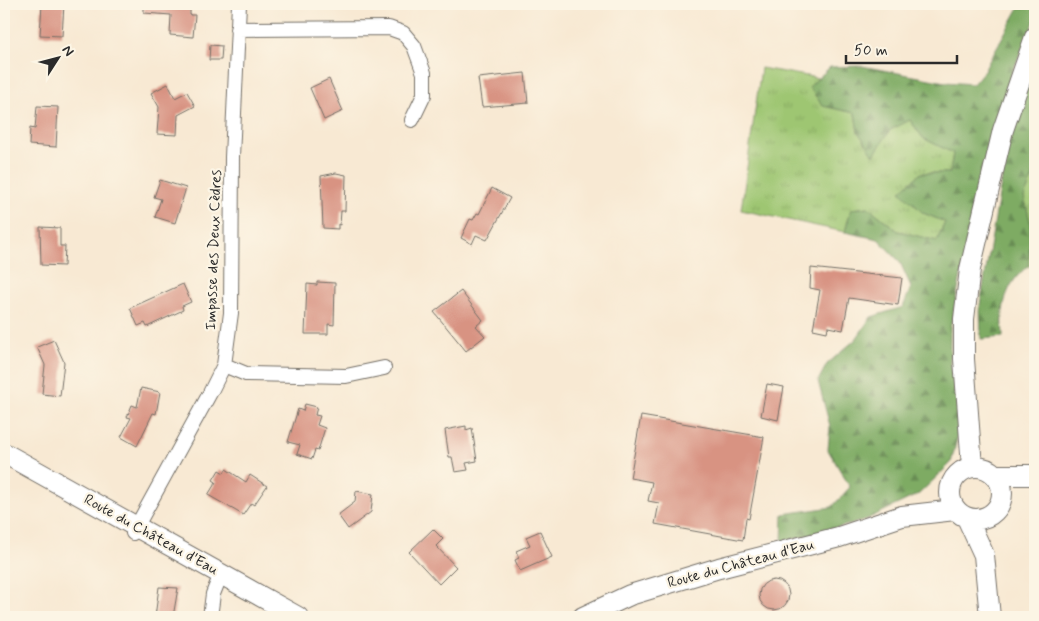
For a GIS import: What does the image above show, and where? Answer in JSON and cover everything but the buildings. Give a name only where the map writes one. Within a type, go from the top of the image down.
[{"type":"street","name":"Impasse des Deux Cèdres","points":[[134,530],[210,394],[224,365],[231,313],[232,157],[239,4]]},
{"type":"street","points":[[237,29],[390,28],[403,33],[414,46],[424,73],[424,95],[412,120]]},
{"type":"street","points":[[972,467],[964,339],[964,319],[970,269],[1003,130],[1035,37]]},
{"type":"street","points":[[224,365],[246,374],[273,375],[346,376],[384,368]]},
{"type":"street","name":"Route du Château d'Eau","points":[[4,454],[283,617]]},
{"type":"street","name":"Route du Château d'Eau","points":[[4,460],[134,530]]},
{"type":"street","points":[[984,554],[950,495],[950,488],[954,478],[962,470],[972,467],[981,467],[996,475],[1035,475]]},
{"type":"street","points":[[990,617],[984,554],[1002,487],[996,475]]},
{"type":"street","points":[[961,514],[980,520],[1035,482]]},
{"type":"street","name":"Route du Château d'Eau","points":[[583,617],[630,596],[719,568],[839,537],[902,516],[950,488]]},
{"type":"street","name":"Route du Château d'Eau","points":[[902,516],[961,514]]},
{"type":"street","points":[[210,617],[213,594],[219,578]]},
{"type":"street","name":"Route du Château d'Eau","points":[[219,578],[298,617]]},
{"type":"green space","points":[[1021,4],[1035,5],[1035,20],[1010,77],[988,146],[950,328],[950,366],[961,423],[951,463],[919,494],[863,521],[782,542],[783,514],[832,507],[850,487],[828,450],[830,426],[818,381],[827,364],[856,339],[871,317],[903,307],[911,287],[900,262],[878,239],[845,232],[851,209],[868,207],[898,231],[937,241],[945,222],[923,213],[900,191],[921,173],[950,173],[953,153],[923,138],[910,120],[890,130],[874,155],[858,132],[855,113],[823,106],[809,87],[830,67],[862,66],[945,82],[973,84],[983,72]]},
{"type":"green space","points":[[1035,58],[1035,172],[1024,197],[1031,225],[1028,266],[1020,273],[1009,289],[1004,307],[1003,337],[981,339],[980,305],[1007,149]]},
{"type":"green space","points":[[761,68],[818,78],[809,87],[823,106],[855,113],[858,132],[874,154],[890,130],[910,120],[923,138],[953,153],[950,173],[921,173],[923,213],[945,222],[937,241],[898,231],[868,207],[851,209],[845,232],[741,210]]},
{"type":"green space","points":[[1035,172],[1035,267],[1028,266],[1031,225],[1024,197]]}]
